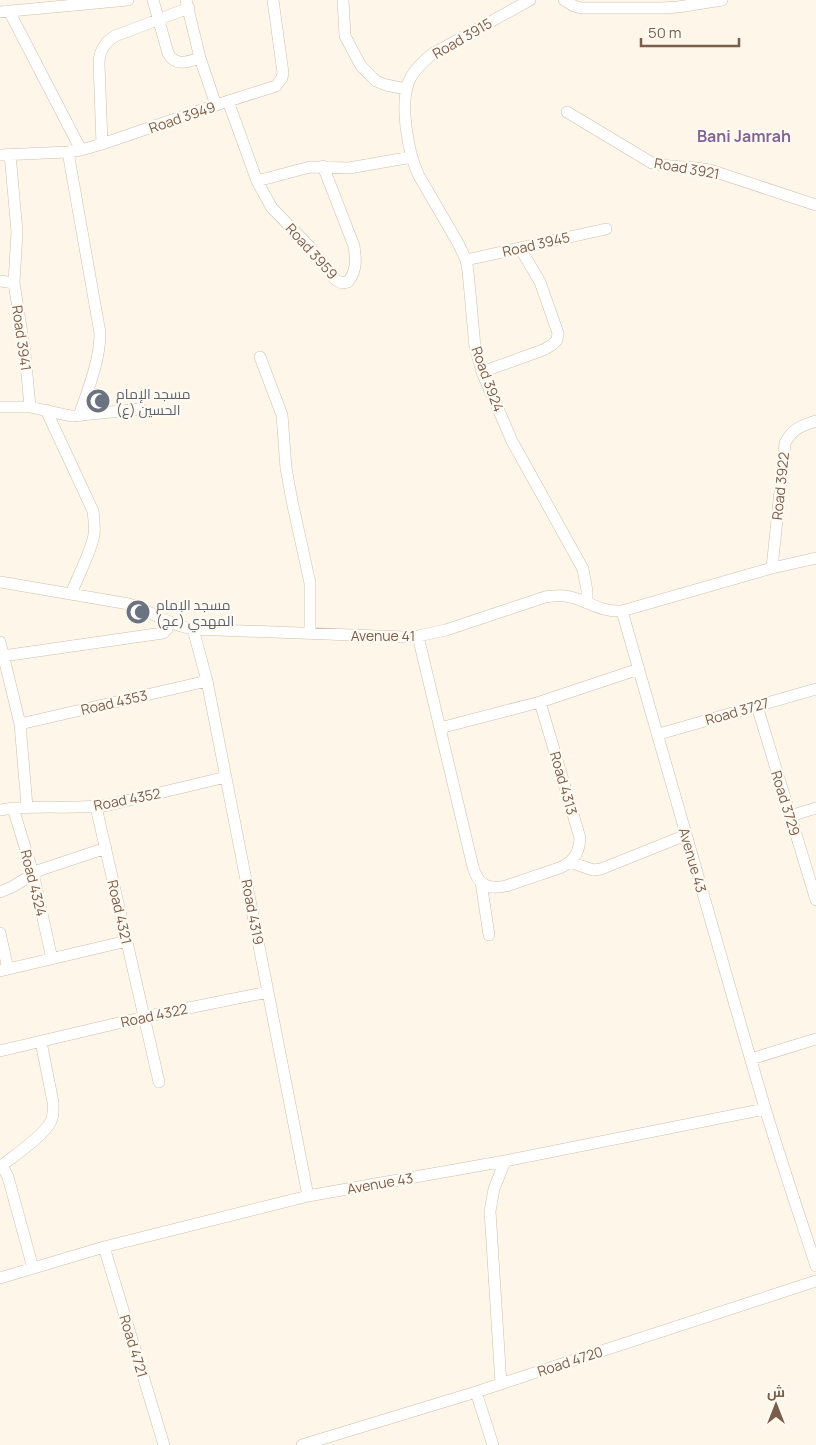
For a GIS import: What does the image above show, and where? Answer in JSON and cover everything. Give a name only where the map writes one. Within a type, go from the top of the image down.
[{"type":"street","points":[[81,150],[4,12],[128,0]]},
{"type":"street","points":[[153,0],[168,54],[171,58],[175,62],[200,58]]},
{"type":"street","name":"Road 3949","points":[[5,154],[81,150],[276,86],[282,78],[282,73],[273,0]]},
{"type":"street","points":[[343,0],[345,36],[361,66],[376,81],[406,89]]},
{"type":"street","name":"Road 3915","points":[[406,89],[416,69],[432,54],[530,0]]},
{"type":"street","points":[[564,0],[581,8],[661,8],[722,0]]},
{"type":"street","points":[[102,144],[98,64],[102,48],[108,40],[115,36],[159,20],[188,4],[200,58],[216,105]]},
{"type":"street","name":"Road 3924","points":[[406,89],[406,123],[412,157],[419,176],[466,260],[475,347],[482,372],[512,441],[583,569],[587,592],[586,603]]},
{"type":"street","name":"Road 3959","points":[[228,101],[257,181],[272,208],[308,245],[336,280],[342,283],[348,282],[354,275],[356,259],[354,246],[323,166]]},
{"type":"street","name":"Road 3921","points":[[567,112],[652,163],[664,166],[710,170],[816,205]]},
{"type":"street","points":[[68,152],[100,333],[100,345],[96,363],[80,416]]},
{"type":"street","name":"Road 3941","points":[[5,154],[17,232],[14,283],[25,353],[30,407]]},
{"type":"street","points":[[257,181],[310,167],[349,168],[412,157]]},
{"type":"street","name":"Road 3945","points":[[466,260],[606,229]]},
{"type":"street","points":[[482,372],[543,350],[557,340],[558,333],[540,282],[520,248]]},
{"type":"street","points":[[0,281],[14,283]]},
{"type":"street","points":[[260,357],[282,415],[288,476],[310,583],[310,634]]},
{"type":"street","points":[[0,407],[30,407],[61,415],[80,416],[142,409]]},
{"type":"street","points":[[46,410],[93,511],[95,524],[92,542],[72,594]]},
{"type":"street","name":"Road 3922","points":[[772,568],[785,443],[789,435],[796,429],[816,421]]},
{"type":"street","name":"Avenue 41","points":[[0,582],[129,604],[168,622],[193,629],[390,637],[418,636],[446,630],[555,595],[566,596],[602,610],[622,611],[772,568],[816,558]]},
{"type":"street","name":"Avenue 43","points":[[622,611],[751,1059],[816,1266]]},
{"type":"street","points":[[3,656],[163,633],[167,629],[168,622]]},
{"type":"street","name":"Road 4319","points":[[193,629],[207,681],[308,1196]]},
{"type":"street","points":[[418,636],[472,867],[475,876],[481,882],[488,887],[497,888],[562,867],[570,862],[593,870],[601,870],[686,835]]},
{"type":"street","points":[[0,642],[20,724],[27,806],[0,810]]},
{"type":"street","points":[[440,728],[540,702],[639,669]]},
{"type":"street","name":"Road 4353","points":[[20,724],[207,681]]},
{"type":"street","name":"Road 3727","points":[[658,734],[816,689]]},
{"type":"street","name":"Road 4313","points":[[540,702],[580,838],[576,855],[570,862]]},
{"type":"street","name":"Road 3729","points":[[757,706],[816,900]]},
{"type":"street","name":"Road 4352","points":[[27,806],[96,807],[226,777]]},
{"type":"street","name":"Road 4321","points":[[96,807],[159,1082]]},
{"type":"street","name":"Road 4324","points":[[13,808],[33,873],[52,959]]},
{"type":"street","points":[[790,816],[816,808]]},
{"type":"street","points":[[0,892],[46,867],[106,848]]},
{"type":"street","points":[[481,882],[488,935]]},
{"type":"street","points":[[0,933],[4,970],[127,941]]},
{"type":"street","name":"Road 4322","points":[[0,1051],[144,1016],[268,992]]},
{"type":"street","points":[[751,1059],[816,1039]]},
{"type":"street","points":[[33,1268],[8,1177],[1,1166],[46,1130],[54,1112],[41,1042]]},
{"type":"street","name":"Avenue 43","points":[[0,1278],[104,1247],[308,1196],[505,1161],[766,1109]]},
{"type":"street","points":[[501,1384],[490,1211],[494,1189],[505,1161]]},
{"type":"street","name":"Road 4721","points":[[104,1247],[164,1445]]},
{"type":"street","name":"Road 4720","points":[[302,1445],[324,1442],[816,1281]]},
{"type":"street","points":[[476,1392],[493,1445]]},
{"type":"place","name":"مسجد الإمام الحسين (ع)","points":[[98,401]]},
{"type":"place","name":"مسجد الإمام المهدي (عج)","points":[[138,612]]},
{"type":"district","name":"Bani Jamrah","points":[[744,136]]}]
